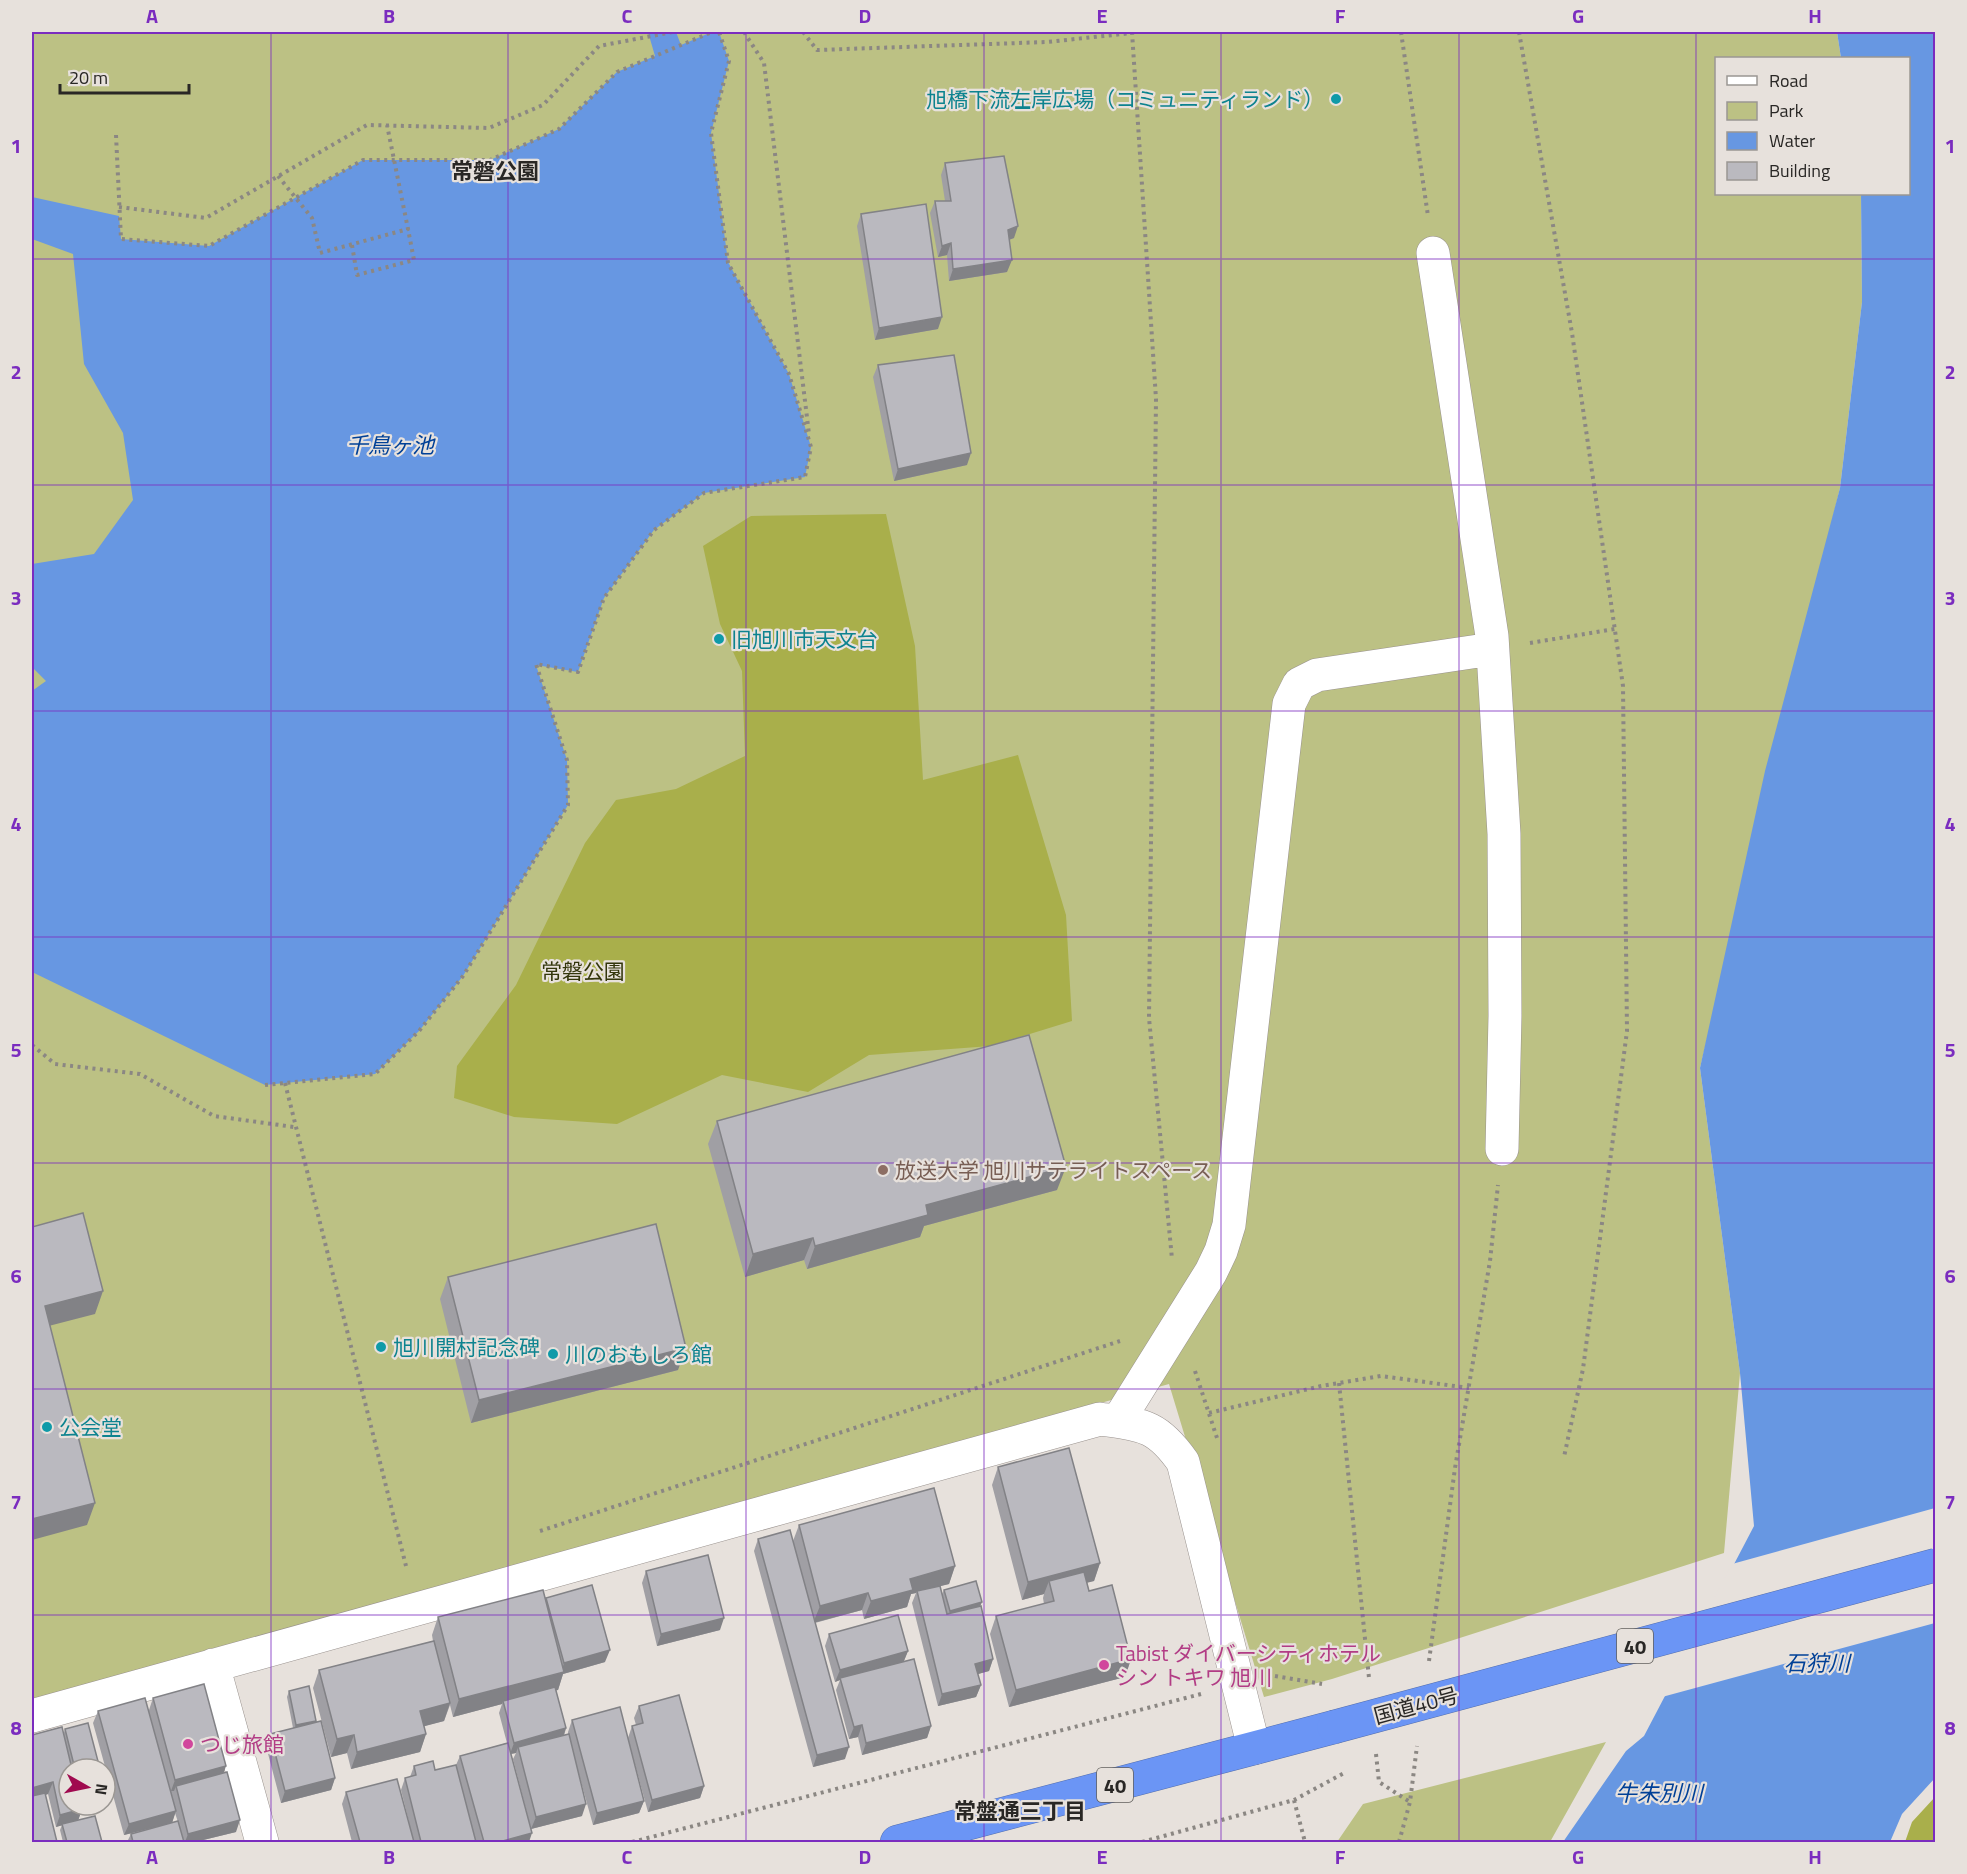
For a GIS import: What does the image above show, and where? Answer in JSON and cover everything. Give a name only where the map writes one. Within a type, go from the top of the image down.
[{"type":"highway","name":"国道40号","points":[[897,1842],[1935,1565]]},
{"type":"street","points":[[1433,253],[1492,650],[1504,834],[1505,1016],[1502,1149]]},
{"type":"street","points":[[1118,1421],[1211,1272],[1221,1251],[1229,1225],[1289,704],[1299,684],[1317,675],[1492,650]]},
{"type":"street","points":[[32,1716],[1100,1419],[1143,1425],[1168,1441],[1183,1462],[1254,1748]]},
{"type":"street","points":[[213,1665],[262,1842]]},
{"type":"path","points":[[119,207],[206,218],[367,125],[489,128],[543,105],[599,46],[673,32]]},
{"type":"path","points":[[116,135],[121,239],[209,246],[363,160],[490,160],[559,129],[617,72],[712,32]]},
{"type":"path","points":[[720,32],[729,61],[711,134],[728,262],[789,374],[811,447]]},
{"type":"path","points":[[266,1085],[375,1074],[419,1031],[463,976],[568,805],[567,760],[536,664],[578,672],[604,598],[654,530],[704,493],[805,477],[811,447],[764,63],[744,32]]},
{"type":"path","points":[[803,32],[817,50],[1047,42],[1132,32],[1156,399],[1149,1018],[1173,1263]]},
{"type":"path","points":[[1401,32],[1433,253]]},
{"type":"path","points":[[1520,32],[1572,333],[1623,686],[1627,1031],[1582,1369],[1564,1457]]},
{"type":"path","points":[[352,244],[357,275],[414,260],[387,125]]},
{"type":"path","points":[[278,176],[312,218],[320,254],[408,229]]},
{"type":"path","points":[[1492,650],[1615,629]]},
{"type":"path","points":[[32,1045],[55,1064],[140,1074],[214,1116],[294,1127]]},
{"type":"path","points":[[285,1083],[294,1127],[407,1570]]},
{"type":"path","points":[[1428,1664],[1455,1468],[1490,1261],[1502,1149]]},
{"type":"path","points":[[1178,1322],[1218,1443]]},
{"type":"path","points":[[536,1532],[1122,1340]]},
{"type":"path","points":[[1209,1413],[1339,1383],[1381,1376],[1469,1388]]},
{"type":"path","points":[[1339,1383],[1370,1688]]},
{"type":"path","points":[[396,1574],[418,1568]]},
{"type":"path","points":[[1271,1666],[1273,1676],[1322,1684]]},
{"type":"path","points":[[632,1842],[1237,1685]]},
{"type":"path","points":[[1399,1842],[1410,1802],[1418,1744]]},
{"type":"path","points":[[1375,1747],[1379,1782],[1410,1802]]},
{"type":"path","points":[[1142,1842],[1294,1800],[1346,1772]]},
{"type":"path","points":[[1294,1800],[1305,1842]]},
{"type":"green space","name":"常磐公園","points":[[32,32],[1837,32],[1841,57],[1715,57],[1715,195],[1861,195],[1862,302],[1840,488],[1700,1068],[1740,1373],[1724,1553],[1332,1679],[1264,1697],[1169,1384],[32,1700]]},
{"type":"green space","points":[[886,514],[915,646],[923,780],[1018,755],[1066,915],[1072,1021],[991,1046],[869,1055],[808,1092],[722,1075],[617,1124],[514,1117],[454,1098],[457,1066],[516,985],[585,843],[616,800],[676,789],[745,756],[742,671],[720,624],[703,546],[751,516]]},
{"type":"green space","points":[[1606,1742],[1550,1842],[1337,1842],[1363,1804]]},
{"type":"green space","points":[[1935,1797],[1935,1842],[1905,1842],[1912,1822]]},
{"type":"water","name":"千鳥ヶ池","points":[[648,32],[676,32],[681,45],[712,32],[719,32],[729,61],[711,133],[728,262],[789,374],[811,447],[805,477],[704,493],[654,530],[604,598],[578,672],[536,665],[567,760],[568,805],[463,976],[419,1031],[375,1074],[265,1085],[32,972],[32,691],[46,681],[32,667],[32,564],[94,554],[133,500],[123,433],[84,364],[73,254],[32,239],[32,197],[119,216],[121,239],[209,246],[363,160],[490,160],[559,129],[617,72],[655,56]]},
{"type":"water","name":"石狩川","points":[[1837,32],[1935,32],[1935,1778],[1902,1814],[1890,1842],[1563,1842],[1626,1751],[1644,1736],[1754,1526],[1740,1373],[1700,1068],[1765,771],[1840,488],[1862,302],[1861,195],[1910,195],[1910,57],[1841,57]]},
{"type":"pier","points":[[1935,1508],[1935,1623],[1662,1697],[1732,1564]]},
{"type":"building","points":[[1004,156],[1018,226],[1008,230],[1012,260],[953,269],[951,243],[942,246],[935,201],[951,201],[945,163]]},
{"type":"building","points":[[926,204],[942,317],[879,328],[861,214]]},
{"type":"building","points":[[954,355],[971,453],[898,469],[878,365]]},
{"type":"building","points":[[1029,1035],[1066,1167],[926,1205],[928,1215],[815,1246],[813,1238],[753,1254],[717,1121]]},
{"type":"building","name":"公会堂","points":[[83,1213],[103,1291],[45,1306],[95,1503],[32,1519],[32,1227]]},
{"type":"building","points":[[656,1224],[686,1348],[479,1400],[448,1277]]},
{"type":"building","points":[[1069,1448],[1100,1563],[1028,1582],[998,1467]]},
{"type":"building","points":[[934,1488],[955,1566],[910,1579],[913,1590],[871,1601],[868,1593],[820,1606],[799,1525]]},
{"type":"building","points":[[790,1530],[849,1747],[817,1755],[758,1539]]},
{"type":"building","points":[[708,1555],[724,1618],[661,1634],[646,1571]]},
{"type":"building","points":[[1084,1572],[1089,1591],[1112,1585],[1131,1659],[1016,1690],[996,1616],[1054,1601],[1049,1581]]},
{"type":"building","points":[[976,1581],[982,1602],[950,1611],[944,1590]]},
{"type":"building","points":[[592,1585],[610,1650],[564,1663],[546,1598]]},
{"type":"building","points":[[940,1586],[947,1614],[981,1606],[993,1659],[975,1664],[981,1685],[942,1694],[917,1591]]},
{"type":"building","points":[[543,1590],[564,1672],[459,1699],[438,1617]]},
{"type":"building","points":[[898,1615],[908,1651],[840,1670],[829,1634]]},
{"type":"building","points":[[434,1641],[450,1703],[420,1711],[426,1734],[357,1752],[354,1735],[337,1739],[319,1670]]},
{"type":"building","points":[[914,1659],[931,1726],[866,1743],[862,1725],[854,1727],[840,1678]]},
{"type":"building","points":[[204,1684],[226,1766],[175,1780],[153,1698]]},
{"type":"building","points":[[309,1686],[316,1721],[296,1725],[289,1691]]},
{"type":"building","points":[[555,1687],[566,1728],[514,1743],[503,1701]]},
{"type":"building","points":[[679,1695],[704,1786],[652,1800],[632,1726],[643,1723],[639,1706]]},
{"type":"building","points":[[145,1698],[176,1811],[129,1824],[117,1780],[117,1757],[111,1757],[98,1711]]},
{"type":"building","points":[[620,1707],[644,1801],[597,1813],[572,1720]]},
{"type":"building","points":[[321,1721],[335,1778],[285,1791],[270,1734]]},
{"type":"building","points":[[88,1723],[97,1757],[72,1757],[65,1729]]},
{"type":"building","points":[[62,1727],[69,1757],[57,1757],[57,1801],[53,1782],[32,1788],[32,1735]]},
{"type":"building","points":[[569,1734],[586,1804],[536,1817],[518,1747]]},
{"type":"building","points":[[508,1743],[532,1833],[499,1842],[484,1842],[460,1756]]},
{"type":"building","points":[[433,1761],[435,1770],[456,1765],[476,1842],[421,1842],[405,1778],[416,1775],[414,1766]]},
{"type":"building","points":[[227,1772],[240,1820],[188,1834],[176,1786]]},
{"type":"building","points":[[397,1779],[414,1842],[360,1842],[346,1792]]},
{"type":"building","points":[[45,1793],[57,1842],[32,1842],[32,1796]]},
{"type":"building","points":[[95,1817],[102,1842],[67,1842],[62,1824]]},
{"type":"building","points":[[178,1821],[184,1842],[133,1842],[131,1834]]},
{"type":"place","name":"旭橋下流左岸広場（コミュニティランド）","points":[[1336,99]]},
{"type":"place","name":"旧旭川市天文台","points":[[719,639]]},
{"type":"place","name":"放送大学 旭川サテライトスペース","points":[[883,1170]]},
{"type":"place","name":"旭川開村記念碑","points":[[381,1347]]},
{"type":"place","name":"川のおもしろ館","points":[[553,1354]]},
{"type":"place","name":"公会堂","points":[[47,1427]]},
{"type":"place","name":"Tabist ダイバーシティホテル シン トキワ 旭川","points":[[1104,1665]]},
{"type":"place","name":"つじ旅館","points":[[188,1744]]},
{"type":"district","name":"常磐公園","points":[[495,171]]},
{"type":"district","name":"常盤通三丁目","points":[[1020,1811]]},
{"type":"water label","name":"牛朱別川","points":[[1659,1793]]}]
